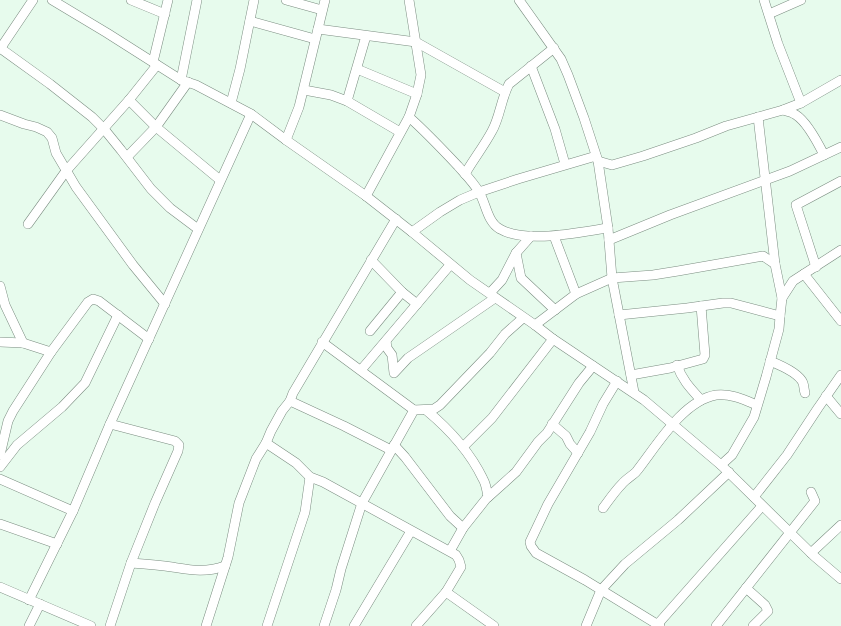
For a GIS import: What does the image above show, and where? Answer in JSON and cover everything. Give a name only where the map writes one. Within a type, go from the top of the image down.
[{"type":"street","points":[[33,0],[3,37],[0,48],[50,84],[92,117],[104,129],[151,189],[170,208],[198,229]]},
{"type":"street","points":[[52,0],[62,2],[184,81],[251,114],[366,196],[470,280],[535,325],[553,340],[634,392],[722,465],[789,532],[828,569],[841,579]]},
{"type":"street","points":[[131,0],[164,14]]},
{"type":"street","points":[[28,224],[66,171],[129,100],[155,63],[168,0]]},
{"type":"street","points":[[126,157],[156,127],[184,81],[197,0]]},
{"type":"street","points":[[231,103],[240,69],[254,0]]},
{"type":"street","points":[[286,0],[322,10]]},
{"type":"street","points":[[286,140],[304,90],[314,39],[325,0]]},
{"type":"street","points":[[366,196],[409,116],[417,94],[421,75],[409,0]]},
{"type":"street","points":[[519,0],[554,48],[568,75],[597,158],[608,228],[612,278],[634,392]]},
{"type":"street","points":[[764,0],[778,44],[801,103]]},
{"type":"street","points":[[769,14],[801,0]]},
{"type":"street","points":[[250,21],[314,39]]},
{"type":"street","points":[[318,29],[416,42],[505,92]]},
{"type":"street","points":[[347,101],[366,36]]},
{"type":"street","points":[[465,174],[476,154],[492,131],[500,113],[505,92],[509,84],[554,48]]},
{"type":"street","points":[[531,66],[555,129],[565,164]]},
{"type":"street","points":[[357,69],[417,94]]},
{"type":"street","points":[[412,232],[460,200],[479,192],[565,164],[597,158],[612,165],[643,156],[726,126],[783,110],[801,103],[841,80]]},
{"type":"street","points":[[304,90],[347,101],[400,132]]},
{"type":"street","points":[[129,100],[156,127],[220,180]]},
{"type":"street","points":[[783,110],[795,114],[800,119],[813,135],[824,155]]},
{"type":"street","points":[[29,600],[73,511],[110,424],[251,114]]},
{"type":"street","points":[[0,115],[47,132],[52,138],[56,153],[76,186],[133,265],[165,304]]},
{"type":"street","points":[[409,116],[430,135],[465,174],[479,192],[490,218],[499,229],[514,234],[554,236],[608,228]]},
{"type":"street","points":[[722,465],[732,454],[754,417],[778,329],[782,298],[776,267],[758,117]]},
{"type":"street","points":[[609,240],[670,215],[790,171],[841,147]]},
{"type":"street","points":[[816,267],[796,205],[841,181]]},
{"type":"street","points":[[206,626],[224,566],[239,503],[256,459],[322,342],[396,219]]},
{"type":"street","points":[[381,386],[408,358],[493,296],[516,254],[530,236]]},
{"type":"street","points":[[554,236],[576,294]]},
{"type":"street","points":[[782,298],[793,280],[841,250]]},
{"type":"street","points":[[516,254],[521,278],[555,310]]},
{"type":"street","points":[[535,325],[576,294],[612,278],[678,271],[763,256],[793,280]]},
{"type":"street","points":[[371,260],[402,292],[417,304]]},
{"type":"street","points":[[361,370],[450,265]]},
{"type":"street","points":[[804,274],[841,321]]},
{"type":"street","points":[[0,286],[6,306],[23,343]]},
{"type":"street","points":[[370,331],[402,292]]},
{"type":"street","points":[[0,455],[4,434],[10,416],[51,352],[88,302],[93,299],[99,301],[149,338]]},
{"type":"street","points":[[620,315],[732,303],[780,316]]},
{"type":"street","points":[[631,376],[703,359],[705,354],[701,306]]},
{"type":"street","points":[[0,467],[17,445],[62,407],[85,383],[118,315]]},
{"type":"street","points":[[322,342],[414,410],[426,410],[434,409],[440,405],[490,353],[505,334],[523,318]]},
{"type":"street","points":[[463,447],[492,418],[553,340]]},
{"type":"street","points":[[386,341],[387,348],[392,355],[394,373]]},
{"type":"street","points":[[0,342],[23,343],[51,352]]},
{"type":"street","points":[[770,361],[786,368],[803,382],[805,393]]},
{"type":"street","points":[[678,365],[681,375],[688,386],[701,400]]},
{"type":"street","points":[[450,551],[463,528],[488,497],[516,472],[538,442],[547,433],[579,382],[593,366]]},
{"type":"street","points":[[754,497],[787,455],[841,375]]},
{"type":"street","points":[[617,381],[578,453],[548,504],[530,542],[536,553],[659,625],[762,506]]},
{"type":"street","points":[[603,508],[621,484],[635,473],[661,437],[691,407],[701,400],[714,395],[723,394],[757,405]]},
{"type":"street","points":[[826,396],[841,414]]},
{"type":"street","points":[[290,401],[393,448],[405,457],[450,516],[463,528]]},
{"type":"street","points":[[324,626],[362,503],[414,410]]},
{"type":"street","points":[[426,410],[463,447],[484,480],[488,497]]},
{"type":"street","points":[[110,424],[175,441],[179,445],[178,451],[131,563],[110,626]]},
{"type":"street","points":[[552,424],[566,436],[570,444],[578,453]]},
{"type":"street","points":[[266,443],[296,462],[310,476],[324,482],[456,555],[461,567],[446,592],[416,626]]},
{"type":"street","points":[[586,626],[601,590],[626,564],[678,520],[729,472]]},
{"type":"street","points":[[267,626],[305,512],[310,476]]},
{"type":"street","points":[[0,479],[73,511]]},
{"type":"street","points":[[716,626],[815,501],[811,492]]},
{"type":"street","points":[[0,524],[57,544]]},
{"type":"street","points":[[812,554],[841,525]]},
{"type":"street","points":[[354,626],[411,531]]},
{"type":"street","points":[[131,563],[171,567],[192,571],[214,570],[224,566]]},
{"type":"street","points":[[0,588],[91,626]]},
{"type":"street","points":[[746,588],[768,611],[753,626]]},
{"type":"street","points":[[446,592],[494,626]]},
{"type":"street","points":[[30,626],[40,604]]}]
